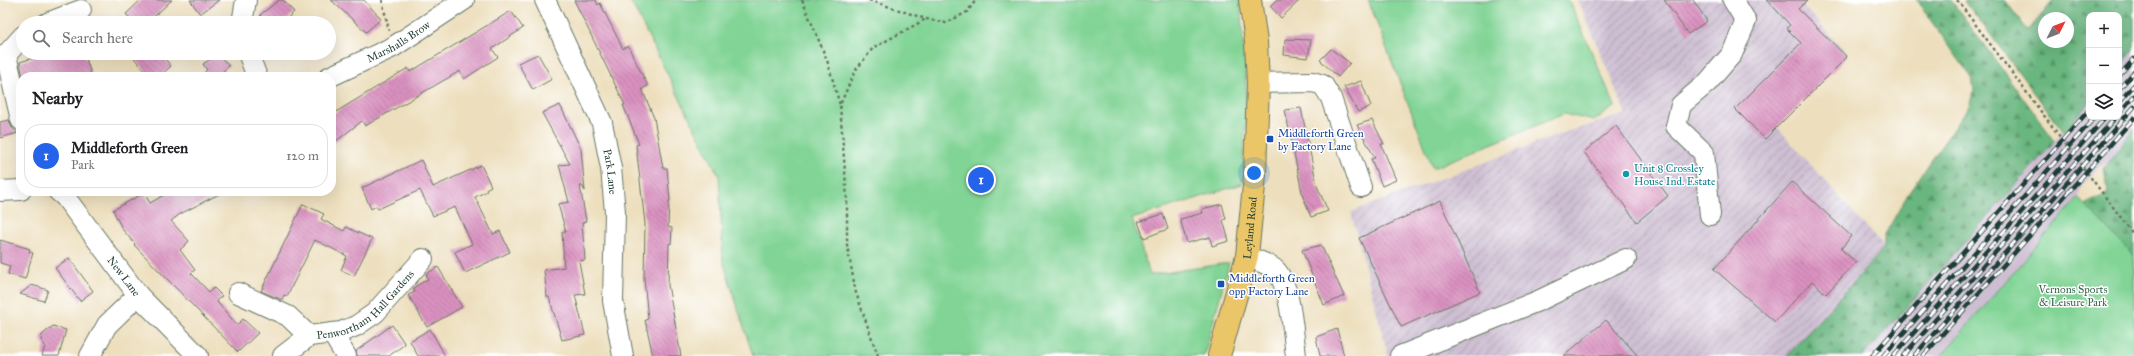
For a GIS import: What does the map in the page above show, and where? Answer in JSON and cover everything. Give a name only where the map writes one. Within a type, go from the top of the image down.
[{"type":"main road","name":"Leyland Road","points":[[1219,356],[1247,256],[1255,175],[1258,83],[1256,42],[1250,0]]},
{"type":"street","points":[[243,16],[246,0]]},
{"type":"street","name":"Marshalls Brow","points":[[336,74],[392,47],[464,0]]},
{"type":"street","name":"Park Lane","points":[[545,0],[602,123],[611,168],[615,212],[613,301],[623,356]]},
{"type":"street","points":[[1710,215],[1704,153],[1676,126],[1681,105],[1708,82],[1732,54],[1746,21],[1733,0]]},
{"type":"street","points":[[65,16],[81,10]]},
{"type":"street","points":[[16,44],[6,55],[16,98]]},
{"type":"street","points":[[251,60],[255,72]]},
{"type":"street","points":[[1258,83],[1313,82],[1323,86],[1331,98],[1361,187]]},
{"type":"street","points":[[0,191],[16,190]]},
{"type":"street","name":"New Lane","points":[[65,196],[138,295],[198,356]]},
{"type":"street","points":[[1247,256],[1273,268],[1280,277],[1287,296],[1296,356]]},
{"type":"street","name":"Penwortham Hall Gardens","points":[[283,356],[310,336],[332,333],[356,326],[375,313],[423,259]]},
{"type":"street","points":[[1400,356],[1538,302],[1626,259]]},
{"type":"street","points":[[238,293],[288,316],[310,336]]},
{"type":"street","points":[[90,356],[107,326],[138,295]]},
{"type":"street","points":[[332,333],[346,356]]},
{"type":"path","points":[[382,0],[392,47]]},
{"type":"path","points":[[802,0],[826,60],[840,105],[847,199],[847,245],[856,293],[878,356]]},
{"type":"path","points":[[869,0],[926,19],[946,23],[967,12],[976,0]]},
{"type":"path","points":[[1957,0],[2134,235]]},
{"type":"path","points":[[840,105],[855,71],[872,48],[926,19]]},
{"type":"shaded area","points":[[1578,0],[1797,0],[1848,54],[1777,127],[1885,248],[1787,356],[1388,356],[1351,212],[1569,131],[1626,114]]},
{"type":"shaded area","points":[[2054,0],[2134,0],[2134,128],[2108,164],[2101,165],[2082,185],[2078,198],[1941,356],[1787,356],[1885,248],[2052,144],[2068,127],[2028,31],[2038,19],[2038,48],[2074,48],[2074,12],[2044,12]]},
{"type":"green space","points":[[630,0],[1240,0],[1247,97],[1242,184],[1132,219],[1150,275],[1229,263],[1204,356],[753,356],[723,261],[719,176]]},
{"type":"green space","points":[[1368,0],[1569,0],[1615,106],[1594,121],[1564,114],[1433,168]]},
{"type":"green space","points":[[1916,0],[1951,0],[2055,141],[1863,356],[1787,356],[1884,248],[1884,236],[1908,194],[1969,106],[1974,91],[1972,78]]},
{"type":"green space","points":[[1964,0],[2005,0],[2028,31],[2038,19],[2038,48],[2074,48],[2074,12],[2044,12],[2054,0],[2134,0],[2134,50],[2122,64],[2122,12],[2086,12],[2086,106],[2064,132]]},
{"type":"green space","points":[[2134,128],[2134,328],[2083,219],[2086,204],[2108,193],[2104,169]]},
{"type":"green space","name":"Vernons Sports & Leisure Park","points":[[2078,198],[2134,256],[2134,356],[1941,356]]},
{"type":"building","points":[[141,0],[172,0],[155,16],[128,16],[126,14]]},
{"type":"building","points":[[190,0],[219,0],[200,14]]},
{"type":"building","points":[[279,0],[283,0],[294,12],[290,16],[260,15]]},
{"type":"building","points":[[331,0],[364,0],[381,19],[366,32]]},
{"type":"building","points":[[574,0],[596,0],[598,5],[600,3],[623,49],[628,46],[648,86],[642,89],[654,118],[663,168],[667,168],[670,201],[668,227],[672,228],[671,244],[669,243],[668,285],[681,356],[653,356],[645,320],[648,319],[644,279],[645,224],[636,145],[639,144],[623,105],[625,105]]},
{"type":"building","points":[[1276,0],[1300,0],[1281,18],[1270,6]]},
{"type":"building","points":[[1664,0],[1693,0],[1707,21],[1688,34]]},
{"type":"building","points":[[1767,0],[1808,0],[1798,9],[1847,57],[1765,139],[1735,109],[1801,43],[1786,28],[1790,25]]},
{"type":"building","points":[[511,11],[523,28],[492,49],[498,57],[464,79],[460,71],[365,126],[362,121],[336,141],[336,112],[408,68],[410,72]]},
{"type":"building","points":[[1285,39],[1311,40],[1308,58],[1284,55]]},
{"type":"building","points":[[1331,49],[1350,63],[1338,77],[1320,60]]},
{"type":"building","points":[[538,54],[552,79],[533,90],[518,63]]},
{"type":"building","points":[[26,60],[86,60],[90,72],[22,72],[20,62]]},
{"type":"building","points":[[136,60],[166,60],[171,66],[164,72],[146,72]]},
{"type":"building","points":[[209,60],[224,60],[229,66],[222,72],[205,72],[207,70],[203,64]]},
{"type":"building","points":[[1361,81],[1371,106],[1358,112],[1344,87]]},
{"type":"building","points":[[560,105],[581,149],[585,191],[582,186],[580,186],[586,221],[582,223],[585,260],[579,261],[585,294],[575,295],[585,335],[562,340],[549,297],[547,297],[544,270],[564,267],[562,232],[566,232],[558,204],[569,202],[559,165],[570,164],[542,113]]},
{"type":"building","points":[[1301,108],[1317,186],[1328,211],[1311,217],[1303,197],[1285,110]]},
{"type":"building","points":[[9,120],[16,134],[0,138],[0,122]]},
{"type":"building","points":[[1372,120],[1384,144],[1381,144],[1396,180],[1382,186],[1371,159],[1375,158],[1357,125]]},
{"type":"building","name":"Unit 8 Crossley House Ind. Estate","points":[[1616,126],[1668,196],[1637,222],[1584,152]]},
{"type":"building","points":[[421,160],[433,187],[481,165],[491,186],[486,189],[487,191],[475,197],[493,234],[500,231],[510,252],[465,273],[455,252],[472,244],[455,207],[433,216],[420,190],[378,209],[376,206],[371,209],[362,188]]},
{"type":"building","points":[[1792,182],[1851,236],[1841,249],[1856,262],[1826,294],[1812,281],[1775,322],[1714,269]]},
{"type":"building","points":[[139,196],[146,196],[150,203],[162,196],[215,196],[180,214],[171,221],[189,241],[180,250],[195,270],[191,273],[209,292],[214,288],[222,296],[217,300],[218,303],[237,325],[243,319],[258,333],[238,352],[134,245],[135,244],[122,229],[113,210]]},
{"type":"building","points":[[1440,201],[1480,292],[1401,327],[1359,238]]},
{"type":"building","points":[[303,204],[324,214],[321,219],[344,231],[346,227],[372,239],[354,276],[341,270],[347,256],[315,240],[287,296],[284,295],[282,300],[261,291]]},
{"type":"building","points":[[1222,204],[1226,219],[1223,220],[1229,241],[1212,246],[1210,237],[1187,243],[1180,219],[1203,213],[1202,209]]},
{"type":"building","points":[[1163,214],[1168,229],[1144,238],[1138,222]]},
{"type":"building","points":[[0,240],[30,249],[29,252],[33,253],[25,279],[8,274],[10,266],[0,263]]},
{"type":"building","points":[[1321,245],[1344,296],[1324,305],[1302,250]]},
{"type":"building","points":[[69,258],[93,291],[80,301],[55,268]]},
{"type":"building","points":[[438,267],[462,307],[427,327],[408,295],[415,292],[413,289],[416,286],[428,279],[426,274]]},
{"type":"building","points":[[32,285],[48,290],[44,301],[20,294]]},
{"type":"building","points":[[1606,320],[1638,356],[1564,356]]},
{"type":"building","points":[[392,325],[405,344],[389,356],[357,356],[356,351]]},
{"type":"building","points":[[53,326],[66,330],[59,356],[42,356],[45,346],[41,340],[42,335]]},
{"type":"building","points":[[430,329],[445,356],[418,356],[410,341]]},
{"type":"building","points":[[1337,329],[1344,356],[1320,356],[1316,337]]},
{"type":"railway","points":[[2122,73],[2134,59]]},
{"type":"railway","points":[[2122,86],[2134,72]]},
{"type":"railway","points":[[2122,99],[2134,85]]},
{"type":"railway","points":[[2122,110],[2134,96]]},
{"type":"railway","points":[[1914,356],[2134,107]]},
{"type":"railway","points":[[1872,356],[2086,113]]},
{"type":"railway","points":[[1923,356],[2134,118]]},
{"type":"railway","points":[[1883,356],[2092,120]]},
{"type":"railway","points":[[1893,356],[2103,120]]},
{"type":"railway","points":[[1903,356],[2113,120]]},
{"type":"place","name":"Middleforth Green by Factory Lane","points":[[1270,139]]},
{"type":"place","name":"Unit 8 Crossley House Ind. Estate","points":[[1626,174]]},
{"type":"place","name":"Middleforth Green","points":[[981,180]]},
{"type":"place","name":"Middleforth Green opp Factory Lane","points":[[1221,284]]}]
